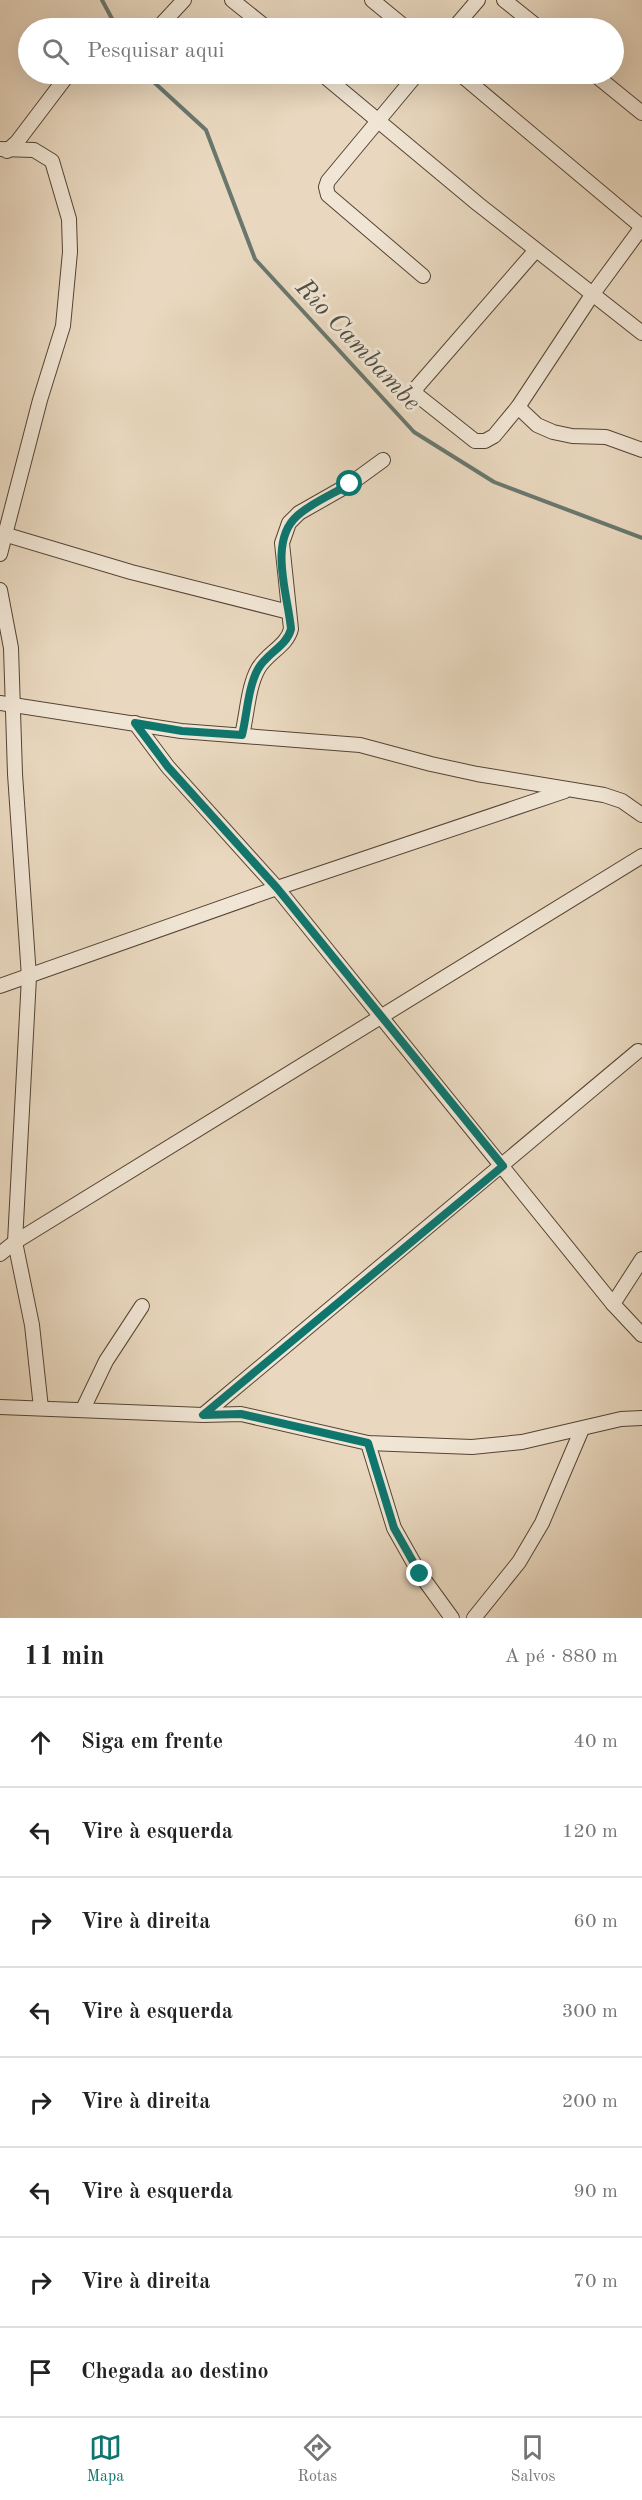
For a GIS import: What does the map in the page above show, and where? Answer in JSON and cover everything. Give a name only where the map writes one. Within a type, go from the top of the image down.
[{"type":"street","points":[[167,18],[184,0]]},
{"type":"street","points":[[232,0],[254,18]]},
{"type":"street","points":[[372,0],[394,18]]},
{"type":"street","points":[[463,18],[478,0]]},
{"type":"street","points":[[504,0],[526,18]]},
{"type":"street","points":[[3,151],[17,142],[60,84]]},
{"type":"street","points":[[334,84],[536,250],[642,333]]},
{"type":"street","points":[[409,84],[328,181],[326,187],[328,195],[423,276]]},
{"type":"street","points":[[472,84],[642,227],[592,295],[518,407],[494,436],[485,441],[475,441],[419,397],[416,390],[536,250]]},
{"type":"street","points":[[607,84],[642,112]]},
{"type":"street","points":[[0,554],[3,533],[40,400],[59,345],[70,252],[67,210],[52,161],[34,150],[3,151]]},
{"type":"street","points":[[518,407],[537,424],[553,432],[572,436],[606,437],[642,450]]},
{"type":"street","points":[[242,735],[256,671],[289,636],[289,612],[282,543],[289,523],[299,513],[350,484],[383,460]]},
{"type":"street","points":[[3,533],[121,569],[289,612]]},
{"type":"street","points":[[0,590],[11,648],[6,704],[15,774],[29,977],[15,1242],[33,1325],[41,1408]]},
{"type":"street","points":[[6,704],[182,731],[360,745],[431,764],[604,795],[622,801],[642,815]]},
{"type":"street","points":[[135,723],[168,767],[277,888],[613,1304],[642,1335]]},
{"type":"street","points":[[0,774],[15,774]]},
{"type":"street","points":[[0,986],[277,888],[567,790]]},
{"type":"street","points":[[0,1254],[15,1242],[642,856]]},
{"type":"street","points":[[203,1415],[638,1051]]},
{"type":"street","points":[[613,1304],[642,1258]]},
{"type":"street","points":[[83,1409],[106,1361],[142,1306]]},
{"type":"street","points":[[0,1407],[203,1415],[241,1414],[368,1443],[472,1447],[522,1442],[621,1419],[642,1418]]},
{"type":"street","points":[[474,1618],[519,1562],[542,1523],[582,1429]]},
{"type":"street","points":[[368,1443],[394,1528],[420,1574],[453,1618]]},
{"type":"waterway","name":"Rio Cambambe","points":[[102,0],[112,18]]},
{"type":"waterway","name":"Rio Cambambe","points":[[156,84],[206,130],[255,259],[414,432],[494,482],[642,538]]},
{"type":"route","points":[[350,484],[299,513],[289,523],[282,543],[291,629],[289,636],[256,671],[242,735],[182,731],[135,723],[168,767],[277,888],[503,1166],[203,1415],[241,1414],[368,1443],[394,1528],[420,1574]]}]
